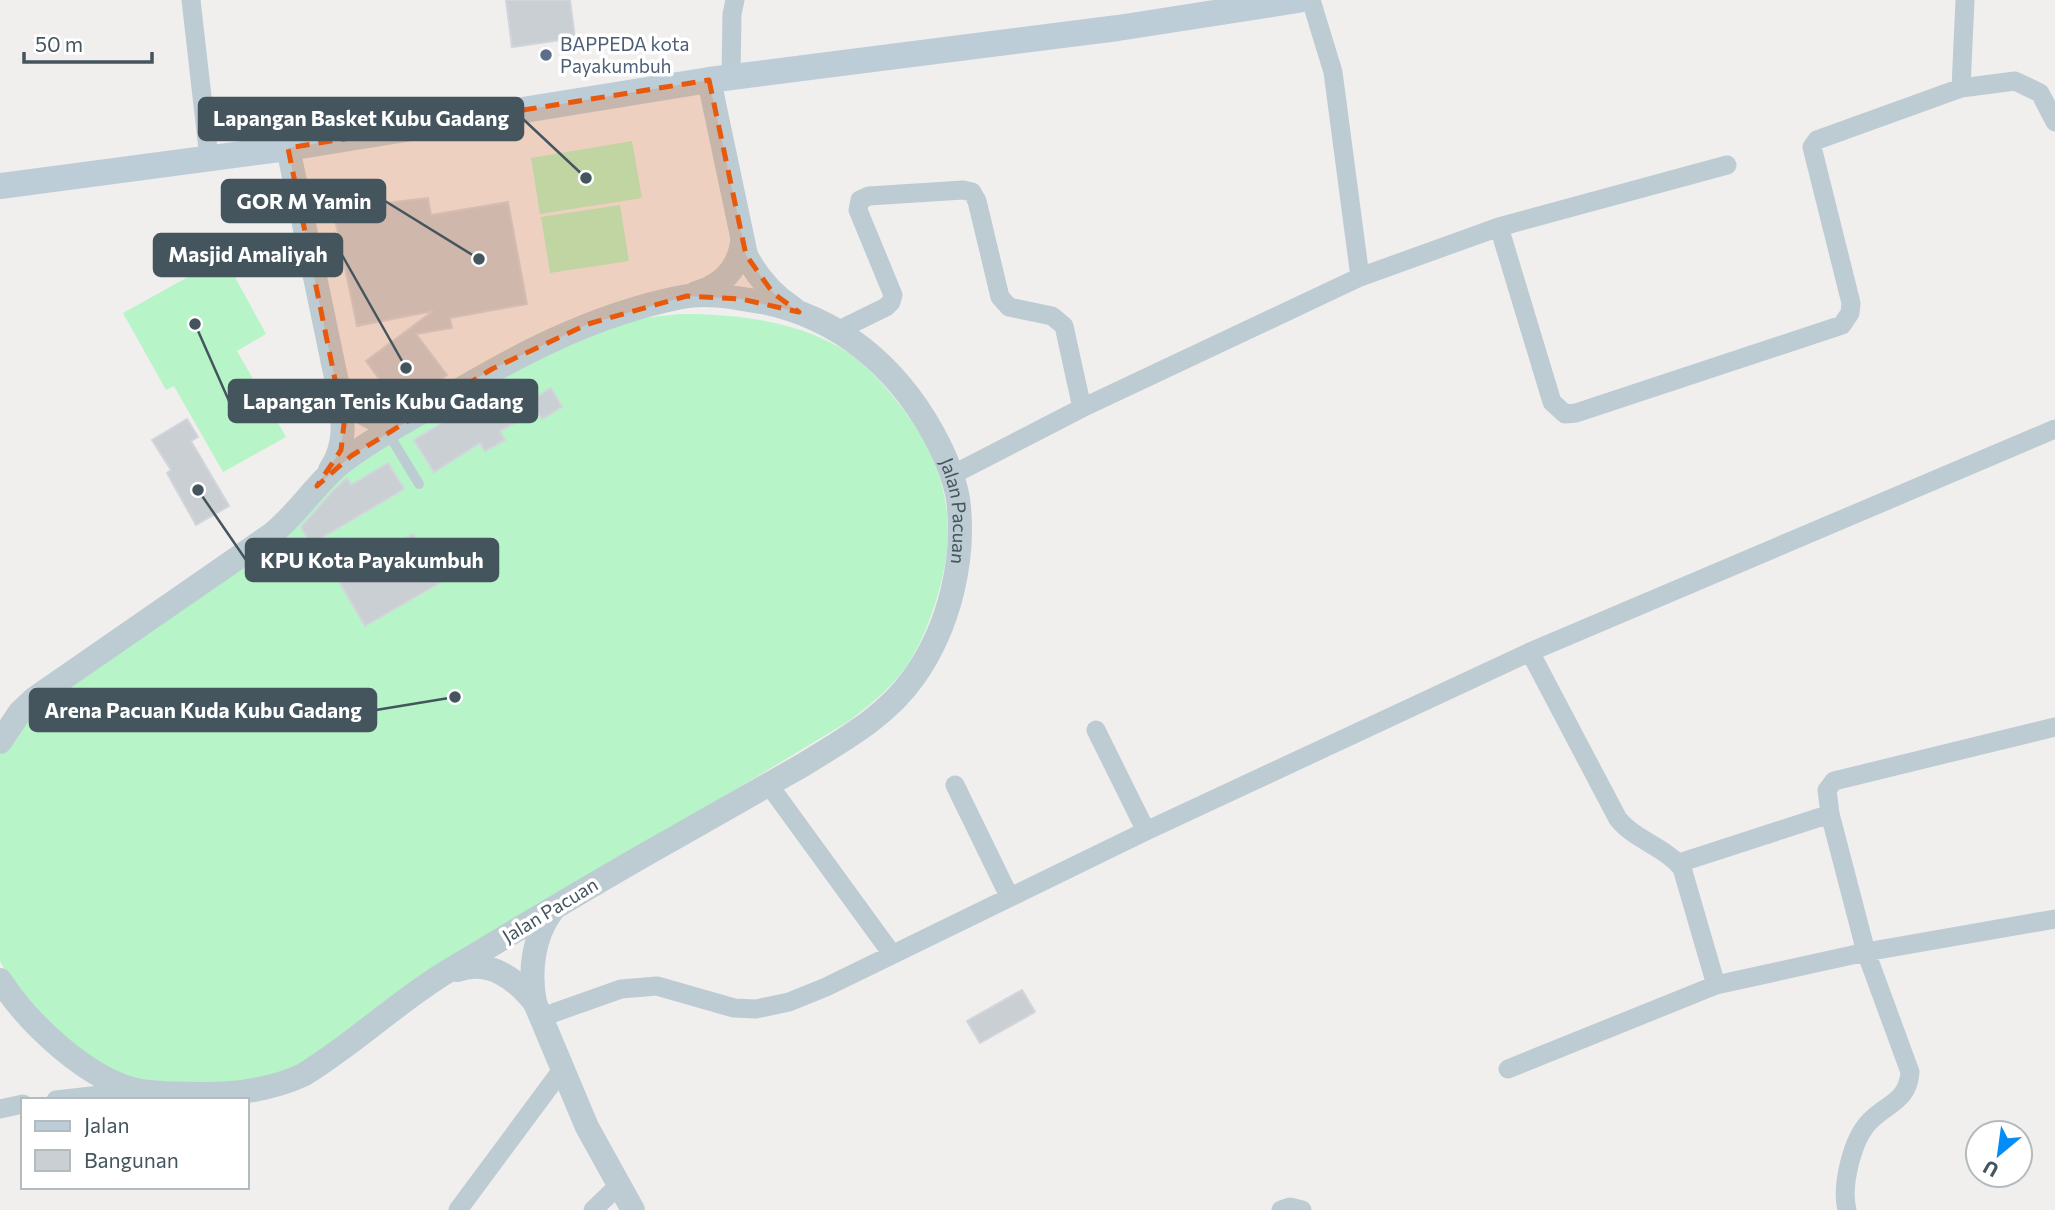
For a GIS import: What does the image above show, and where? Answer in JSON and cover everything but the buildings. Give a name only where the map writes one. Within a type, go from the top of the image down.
[{"type":"main road","points":[[0,186],[288,148],[720,78],[1118,28],[1298,0]]},
{"type":"street","points":[[191,0],[209,158]]},
{"type":"street","points":[[735,0],[720,78],[741,243],[761,279],[773,293],[799,312]]},
{"type":"street","points":[[1311,0],[1333,72],[1360,276]]},
{"type":"street","points":[[1961,88],[1965,0]]},
{"type":"street","points":[[1500,227],[1552,402],[1565,414],[1576,413],[1842,325],[1850,313],[1851,303],[1812,147],[1817,140],[1961,88],[2015,81],[2040,93],[2055,122]]},
{"type":"street","points":[[288,148],[344,424],[344,438],[336,461],[317,486]]},
{"type":"street","points":[[952,475],[1082,408],[1360,276],[1500,227],[1727,165]]},
{"type":"street","points":[[839,330],[886,307],[893,295],[858,210],[860,200],[869,196],[963,190],[972,192],[977,201],[1000,297],[1009,307],[1052,316],[1064,326],[1082,408]]},
{"type":"street","points":[[687,296],[716,285],[725,278],[737,263],[741,243]]},
{"type":"street","name":"Jalan Pacuan","points":[[0,742],[20,712],[35,698],[272,534],[340,464],[492,369],[536,346],[618,314],[687,296],[715,295],[799,312],[839,330],[881,363],[901,383],[930,428],[952,475],[958,498],[957,558],[942,624],[924,661],[900,694],[873,720],[769,785],[584,888],[554,909],[443,974],[316,1067],[290,1081],[220,1094],[139,1091],[104,1076],[64,1050],[26,1016],[0,980]]},
{"type":"street","points":[[338,387],[357,410],[369,418],[398,426]]},
{"type":"street","points":[[539,1010],[621,989],[657,986],[734,1008],[756,1009],[789,1002],[1146,831],[1530,652],[2055,429]]},
{"type":"street","points":[[1530,652],[1618,819],[1629,830],[1679,863],[1685,872],[1716,985]]},
{"type":"street","points":[[1847,1210],[1844,1200],[1858,1136],[1870,1121],[1901,1097],[1909,1086],[1910,1072],[1866,952],[1830,814],[1827,790],[1834,781],[2055,726]]},
{"type":"street","points":[[1096,730],[1146,831]]},
{"type":"street","points":[[769,785],[892,954]]},
{"type":"street","points":[[956,785],[1009,896]]},
{"type":"street","points":[[1679,863],[1830,814]]},
{"type":"street","points":[[554,909],[545,921],[536,944],[532,973],[539,1010],[587,1127],[633,1210]]},
{"type":"street","points":[[1508,1069],[1716,985],[1866,952],[2055,919]]},
{"type":"street","points":[[443,974],[465,967],[488,968],[511,978],[539,1010]]},
{"type":"street","points":[[458,1210],[564,1067]]},
{"type":"street","points":[[74,1098],[139,1091]]},
{"type":"street","points":[[0,1109],[21,1104]]},
{"type":"street","points":[[593,1210],[619,1185]]},
{"type":"street","points":[[1281,1210],[1290,1207],[1302,1210]]},
{"type":"lane","points":[[398,426],[419,484]]},
{"type":"highlighted area","points":[[709,80],[746,255],[773,293],[799,312],[741,299],[687,296],[588,324],[492,369],[351,456],[317,486],[341,450],[344,424],[288,148]]},
{"type":"green space","points":[[632,141],[642,198],[540,214],[531,158]]},
{"type":"green space","points":[[620,205],[629,261],[550,273],[541,217]]},
{"type":"green space","points":[[224,257],[266,334],[237,351],[286,437],[223,472],[174,386],[166,390],[123,313]]},
{"type":"green space","points":[[680,314],[762,320],[802,330],[821,338],[839,347],[866,367],[896,400],[919,432],[931,455],[946,502],[947,551],[928,623],[916,650],[900,675],[849,721],[439,968],[324,1050],[280,1074],[260,1080],[179,1088],[120,1075],[67,1042],[11,981],[0,961],[0,748],[10,726],[338,477],[408,431],[541,357],[635,319]]},
{"type":"place","name":"BAPPEDA kota Payakumbuh","points":[[546,55]]},
{"type":"place","name":"Lapangan Basket Kubu Gadang","points":[[586,178]]},
{"type":"place","name":"GOR M Yamin","points":[[479,259]]},
{"type":"place","name":"Lapangan Tenis Kubu Gadang","points":[[195,324]]},
{"type":"place","name":"Masjid Amaliyah","points":[[406,368]]},
{"type":"place","name":"KPU Kota Payakumbuh","points":[[198,490]]},
{"type":"place","name":"Arena Pacuan Kuda Kubu Gadang","points":[[455,697]]}]
